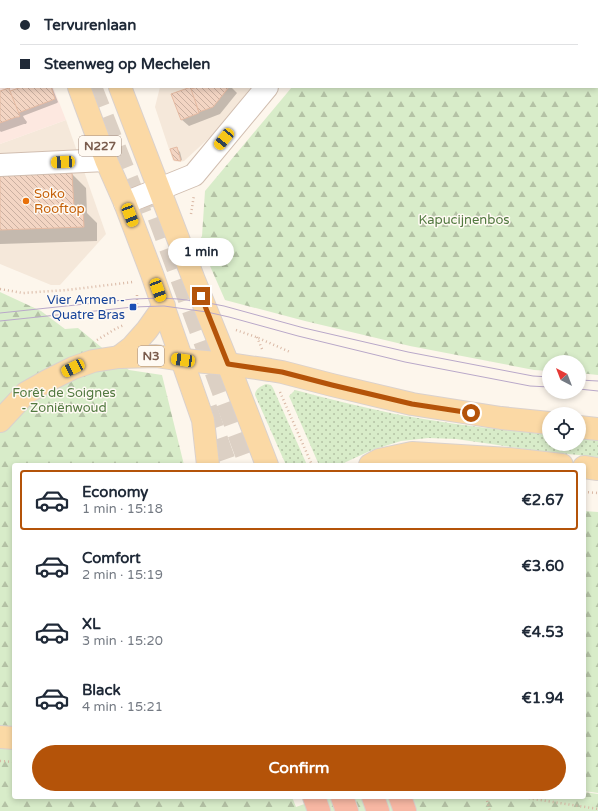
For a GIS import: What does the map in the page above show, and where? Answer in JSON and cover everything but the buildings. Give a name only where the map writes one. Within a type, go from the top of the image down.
[{"type":"highway","points":[[315,799],[319,811]]},
{"type":"highway","points":[[343,799],[347,811]]},
{"type":"highway","points":[[374,799],[378,811]]},
{"type":"highway","points":[[401,799],[405,811]]},
{"type":"main road","name":"N227","points":[[79,88],[106,160],[125,203],[164,306],[219,463]]},
{"type":"main road","name":"N227","points":[[120,88],[266,463]]},
{"type":"main road","points":[[119,357],[132,347],[142,336],[164,306]]},
{"type":"main road","name":"N3","points":[[0,421],[26,393],[73,368],[93,361],[119,357],[156,356],[282,372],[412,404],[501,418],[542,422]]},
{"type":"main road","points":[[203,420],[208,463]]},
{"type":"main road","points":[[586,428],[598,429]]},
{"type":"main road","points":[[374,463],[380,460],[412,453],[509,459],[544,463]]},
{"type":"main road","points":[[586,467],[598,469]]},
{"type":"main road","points":[[0,737],[12,738]]},
{"type":"street","points":[[125,203],[194,175],[266,88]]},
{"type":"street","points":[[0,165],[106,160]]},
{"type":"path","points":[[191,220],[194,195],[201,182],[194,175]]},
{"type":"path","points":[[0,288],[23,293],[67,290],[133,282]]},
{"type":"path","points":[[234,330],[270,343]]},
{"type":"path","points":[[283,398],[311,463]]},
{"type":"path","points":[[586,492],[598,493]]},
{"type":"path","points":[[0,761],[12,762]]},
{"type":"path","points":[[487,799],[490,811]]},
{"type":"path","points":[[535,799],[598,808]]},
{"type":"shaded area","points":[[0,88],[53,88],[66,120],[0,144]]},
{"type":"shaded area","points":[[160,88],[250,88],[221,127],[184,161],[179,162],[173,161],[155,107]]},
{"type":"shaded area","points":[[66,120],[106,234],[60,285],[51,285],[0,264],[0,144]]},
{"type":"green space","name":"Kapucijnenbos","points":[[291,88],[598,88],[598,375],[586,374],[586,355],[542,355],[542,371],[534,370],[410,346],[225,300],[199,241],[202,236],[205,191]]},
{"type":"green space","name":"Forêt de Soignes - Zoniënwoud","points":[[0,292],[41,311],[65,329],[78,328],[129,370],[162,375],[184,463],[12,463],[12,799],[293,799],[296,807],[318,799],[586,799],[586,792],[598,794],[598,811],[0,811]]},
{"type":"green space","points":[[266,384],[271,385],[273,388],[306,463],[285,463],[255,395],[257,389]]},
{"type":"green space","points":[[295,390],[414,418],[542,434],[542,451],[586,451],[586,439],[598,440],[598,457],[539,451],[456,439],[428,438],[401,441],[372,450],[344,463],[318,463],[289,396]]},
{"type":"green space","points":[[586,511],[598,512],[598,793],[586,791]]},
{"type":"tunnel","points":[[91,88],[141,214]]},
{"type":"tunnel","points":[[149,185],[157,213],[249,463]]},
{"type":"tunnel","points":[[206,408],[225,463]]},
{"type":"tram line","points":[[0,313],[133,299],[178,299],[224,306],[304,328],[408,352],[542,377]]},
{"type":"tram line","points":[[0,321],[133,307],[164,306],[207,312],[229,317],[298,336],[405,362],[530,386],[542,387]]},
{"type":"tram line","points":[[586,380],[598,381]]},
{"type":"tram line","points":[[586,390],[598,391]]},
{"type":"place","name":"Soko Rooftop","points":[[26,201]]},
{"type":"place","name":"Vier Armen - Quatre Bras","points":[[133,307]]},
{"type":"route","points":[[201,296],[228,364],[282,372],[412,404],[471,413]]}]
